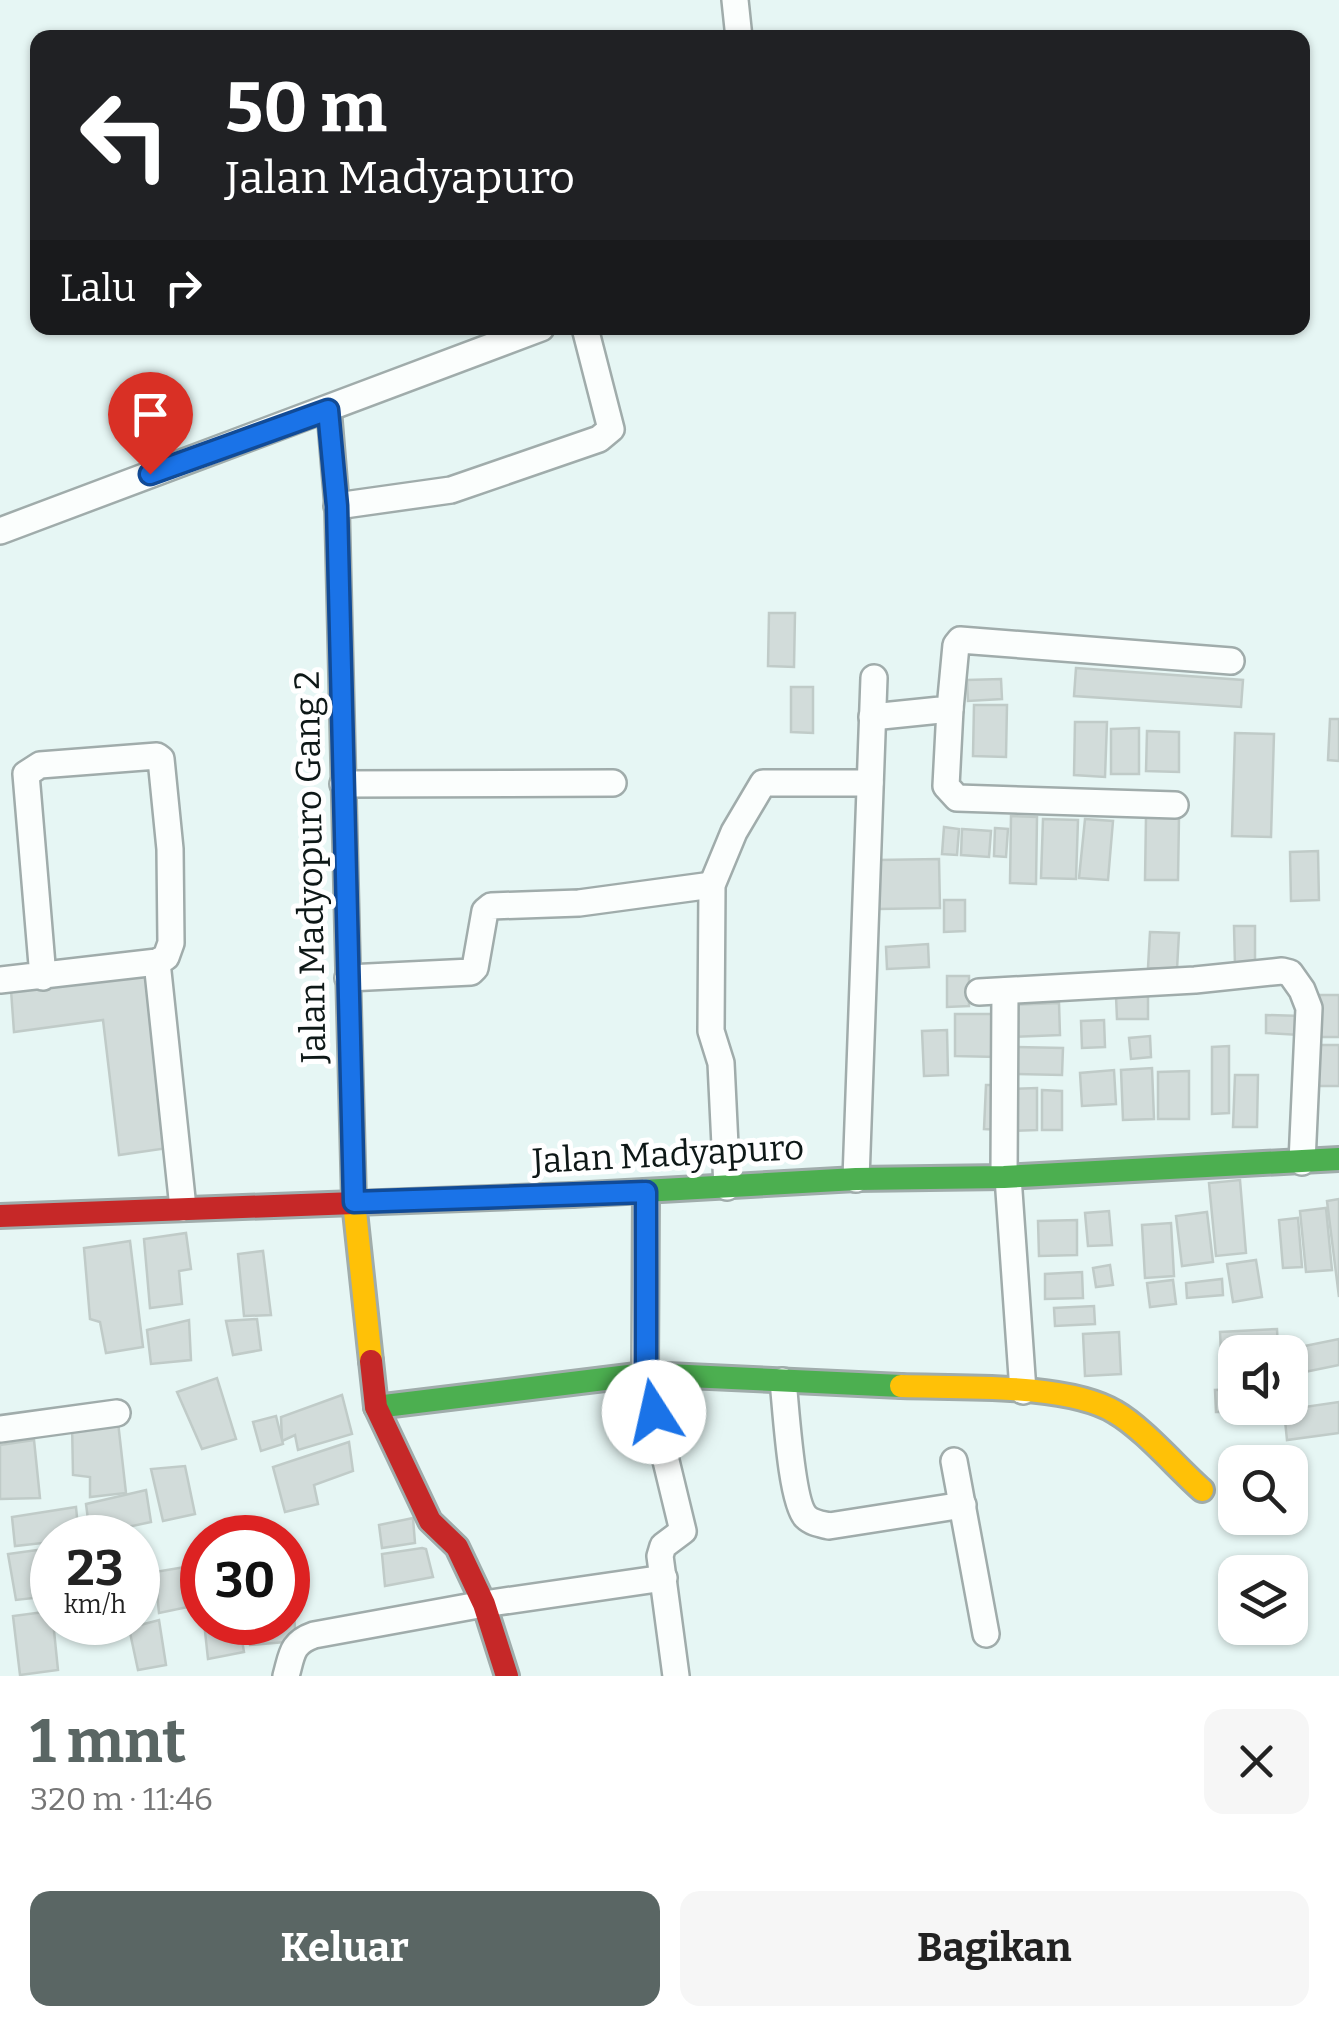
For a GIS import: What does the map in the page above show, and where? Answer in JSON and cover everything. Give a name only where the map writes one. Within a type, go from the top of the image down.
[{"type":"street","points":[[735,0],[738,30]]},
{"type":"street","points":[[0,530],[523,335]]},
{"type":"street","points":[[337,506],[451,490],[599,439],[611,429],[586,335]]},
{"type":"street","name":"Jalan Madyopuro Gang 2","points":[[328,410],[337,506],[354,1202],[376,1407],[430,1521],[457,1547],[484,1604],[507,1676]]},
{"type":"street","points":[[1174,805],[957,798],[946,786],[956,644],[960,640],[1231,661]]},
{"type":"street","points":[[856,1179],[874,678]]},
{"type":"street","points":[[872,717],[950,709]]},
{"type":"street","points":[[0,980],[43,977],[157,962],[166,957],[171,942],[170,849],[161,759],[157,756],[40,765],[26,774],[43,977]]},
{"type":"street","points":[[342,784],[613,783]]},
{"type":"street","points":[[727,1187],[722,1064],[712,1032],[712,885],[734,832],[763,784],[870,783]]},
{"type":"street","points":[[348,978],[471,972],[475,968],[484,911],[490,906],[580,903],[712,885]]},
{"type":"street","points":[[157,962],[183,1208]]},
{"type":"street","points":[[1023,1391],[992,992],[1282,971],[1290,974],[1302,990],[1308,1008],[1302,1162]]},
{"type":"street","name":"Jalan Madyapuro","points":[[0,1216],[646,1192],[856,1179],[1006,1177],[1339,1159]]},
{"type":"street","points":[[646,1192],[646,1374],[683,1531],[663,1546],[660,1556],[676,1676]]},
{"type":"street","points":[[376,1407],[646,1374],[1023,1391],[1090,1400],[1118,1413],[1202,1490]]},
{"type":"street","points":[[783,1381],[793,1476],[802,1512],[809,1520],[828,1526],[963,1504]]},
{"type":"street","points":[[0,1429],[117,1413]]},
{"type":"street","points":[[954,1461],[986,1634]]},
{"type":"street","points":[[286,1676],[293,1647],[314,1634],[664,1578]]},
{"type":"building","points":[[769,613],[795,613],[794,667],[768,666]]},
{"type":"building","points":[[1076,668],[1243,680],[1241,707],[1074,696]]},
{"type":"building","points":[[1001,679],[1002,699],[968,701],[967,680]]},
{"type":"building","points":[[791,687],[813,687],[813,733],[791,732]]},
{"type":"building","points":[[974,705],[1007,705],[1006,757],[973,756]]},
{"type":"building","points":[[1330,719],[1339,719],[1339,761],[1328,760]]},
{"type":"building","points":[[1075,722],[1107,722],[1105,777],[1074,775]]},
{"type":"building","points":[[1139,728],[1139,774],[1111,774],[1111,729]]},
{"type":"building","points":[[1147,731],[1179,732],[1179,772],[1146,771]]},
{"type":"building","points":[[1235,733],[1274,734],[1271,837],[1232,836]]},
{"type":"building","points":[[1011,816],[1037,817],[1036,884],[1010,883]]},
{"type":"building","points":[[1146,817],[1179,817],[1178,880],[1145,880]]},
{"type":"building","points":[[1043,819],[1078,820],[1076,879],[1041,878]]},
{"type":"building","points":[[1085,819],[1113,821],[1108,880],[1079,878]]},
{"type":"building","points":[[944,827],[959,829],[957,855],[942,854]]},
{"type":"building","points":[[995,828],[1008,829],[1006,857],[994,856]]},
{"type":"building","points":[[962,829],[991,831],[989,857],[961,855]]},
{"type":"building","points":[[1318,851],[1319,900],[1291,901],[1290,852]]},
{"type":"building","points":[[939,859],[940,908],[878,909],[877,860]]},
{"type":"building","points":[[944,900],[965,900],[965,931],[944,932]]},
{"type":"building","points":[[1234,926],[1255,926],[1255,965],[1235,966]]},
{"type":"building","points":[[1150,932],[1179,933],[1177,969],[1148,968]]},
{"type":"building","points":[[928,944],[929,967],[887,969],[886,947]]},
{"type":"building","points":[[147,969],[168,1148],[119,1155],[103,1020],[14,1032],[11,990]]},
{"type":"building","points":[[947,976],[969,976],[969,1006],[947,1007]]},
{"type":"building","points":[[1148,995],[1148,1019],[1117,1019],[1116,996]]},
{"type":"building","points":[[1315,995],[1339,995],[1339,1037],[1315,1037]]},
{"type":"building","points":[[1059,1003],[1060,1035],[1011,1037],[1009,1005]]},
{"type":"building","points":[[955,1014],[997,1014],[997,1057],[955,1056]]},
{"type":"building","points":[[1266,1015],[1301,1016],[1300,1035],[1266,1033]]},
{"type":"building","points":[[1104,1020],[1105,1047],[1082,1048],[1081,1021]]},
{"type":"building","points":[[947,1030],[948,1075],[924,1076],[922,1031]]},
{"type":"building","points":[[1150,1036],[1151,1057],[1131,1059],[1129,1038]]},
{"type":"building","points":[[1317,1045],[1339,1045],[1339,1086],[1317,1086]]},
{"type":"building","points":[[1229,1046],[1229,1113],[1212,1114],[1212,1047]]},
{"type":"building","points":[[1013,1047],[1063,1048],[1062,1075],[1012,1074]]},
{"type":"building","points":[[1152,1068],[1154,1119],[1123,1120],[1121,1070]]},
{"type":"building","points":[[1114,1070],[1116,1104],[1082,1106],[1080,1073]]},
{"type":"building","points":[[1189,1071],[1189,1119],[1158,1119],[1158,1072]]},
{"type":"building","points":[[1235,1075],[1258,1075],[1257,1127],[1233,1127]]},
{"type":"building","points":[[986,1085],[1003,1085],[1001,1130],[984,1129]]},
{"type":"building","points":[[1037,1088],[1037,1130],[1010,1131],[1010,1089]]},
{"type":"building","points":[[1042,1090],[1062,1091],[1062,1130],[1042,1130]]},
{"type":"building","points":[[1240,1180],[1246,1253],[1216,1256],[1209,1183]]},
{"type":"building","points":[[1339,1199],[1339,1297],[1327,1201]]},
{"type":"building","points":[[1326,1208],[1332,1270],[1306,1272],[1300,1211]]},
{"type":"building","points":[[1109,1211],[1112,1245],[1088,1246],[1085,1213]]},
{"type":"building","points":[[1207,1212],[1213,1262],[1182,1266],[1176,1216]]},
{"type":"building","points":[[1298,1218],[1302,1267],[1283,1268],[1279,1220]]},
{"type":"building","points":[[1077,1220],[1077,1255],[1039,1256],[1038,1221]]},
{"type":"building","points":[[1171,1223],[1174,1276],[1145,1278],[1142,1225]]},
{"type":"building","points":[[186,1233],[191,1269],[179,1271],[182,1304],[150,1308],[144,1239]]},
{"type":"building","points":[[130,1241],[143,1347],[106,1353],[100,1322],[90,1319],[84,1248]]},
{"type":"building","points":[[263,1251],[271,1315],[244,1316],[238,1254]]},
{"type":"building","points":[[1256,1260],[1262,1297],[1233,1302],[1227,1264]]},
{"type":"building","points":[[1110,1265],[1113,1285],[1096,1287],[1093,1268]]},
{"type":"building","points":[[1082,1272],[1083,1298],[1045,1299],[1045,1274]]},
{"type":"building","points":[[1222,1279],[1223,1295],[1187,1298],[1186,1283]]},
{"type":"building","points":[[1173,1280],[1176,1304],[1150,1307],[1147,1283]]},
{"type":"building","points":[[1094,1306],[1095,1324],[1055,1326],[1054,1308]]},
{"type":"building","points":[[257,1319],[261,1350],[233,1355],[226,1321]]},
{"type":"building","points":[[189,1320],[191,1360],[151,1364],[147,1330]]},
{"type":"building","points":[[1277,1329],[1277,1335],[1220,1335]]},
{"type":"building","points":[[1119,1332],[1121,1374],[1085,1376],[1083,1334]]},
{"type":"building","points":[[1339,1339],[1339,1365],[1308,1371],[1308,1345]]},
{"type":"building","points":[[217,1378],[236,1439],[202,1449],[177,1392]]},
{"type":"building","points":[[342,1395],[352,1434],[298,1450],[295,1435],[282,1441],[281,1417]]},
{"type":"building","points":[[1339,1402],[1339,1433],[1287,1440],[1286,1425],[1308,1425],[1308,1407]]},
{"type":"building","points":[[276,1416],[283,1444],[261,1451],[253,1422]]},
{"type":"building","points":[[72,1422],[118,1422],[126,1493],[90,1497],[90,1477],[73,1475]]},
{"type":"building","points":[[34,1440],[40,1498],[0,1499],[0,1445]]},
{"type":"building","points":[[349,1442],[353,1471],[314,1485],[318,1504],[285,1512],[273,1467]]},
{"type":"building","points":[[185,1466],[195,1514],[163,1521],[151,1469]]},
{"type":"building","points":[[146,1490],[150,1515],[87,1515],[86,1504]]},
{"type":"building","points":[[76,1507],[77,1515],[30,1515],[30,1544],[15,1546],[12,1517]]},
{"type":"building","points":[[413,1518],[415,1543],[382,1548],[379,1525]]},
{"type":"building","points":[[426,1549],[433,1577],[385,1586],[382,1554]]},
{"type":"building","points":[[30,1551],[30,1598],[16,1600],[8,1554]]},
{"type":"building","points":[[180,1568],[180,1609],[160,1613],[160,1571]]},
{"type":"building","points":[[30,1614],[30,1645],[55,1645],[58,1670],[20,1675],[13,1616]]},
{"type":"building","points":[[160,1626],[166,1665],[138,1670],[133,1645],[160,1645]]},
{"type":"building","points":[[206,1645],[243,1645],[244,1652],[208,1659]]},
{"type":"traffic: fast","points":[[572,1195],[1339,1159]]},
{"type":"traffic: fast","points":[[376,1407],[645,1374],[901,1386]]},
{"type":"traffic: slow","points":[[348,968],[354,1202],[371,1361]]},
{"type":"traffic: slow","points":[[901,1386],[1012,1389],[1094,1403],[1137,1428],[1202,1490]]},
{"type":"traffic: jam","points":[[329,410],[337,506],[348,968]]},
{"type":"traffic: jam","points":[[0,1216],[572,1195]]},
{"type":"traffic: jam","points":[[371,1361],[376,1407],[430,1521],[457,1547],[484,1604],[507,1676]]},
{"type":"route","points":[[150,474],[328,410],[337,506],[354,1202],[646,1192],[646,1374],[654,1412]]}]
